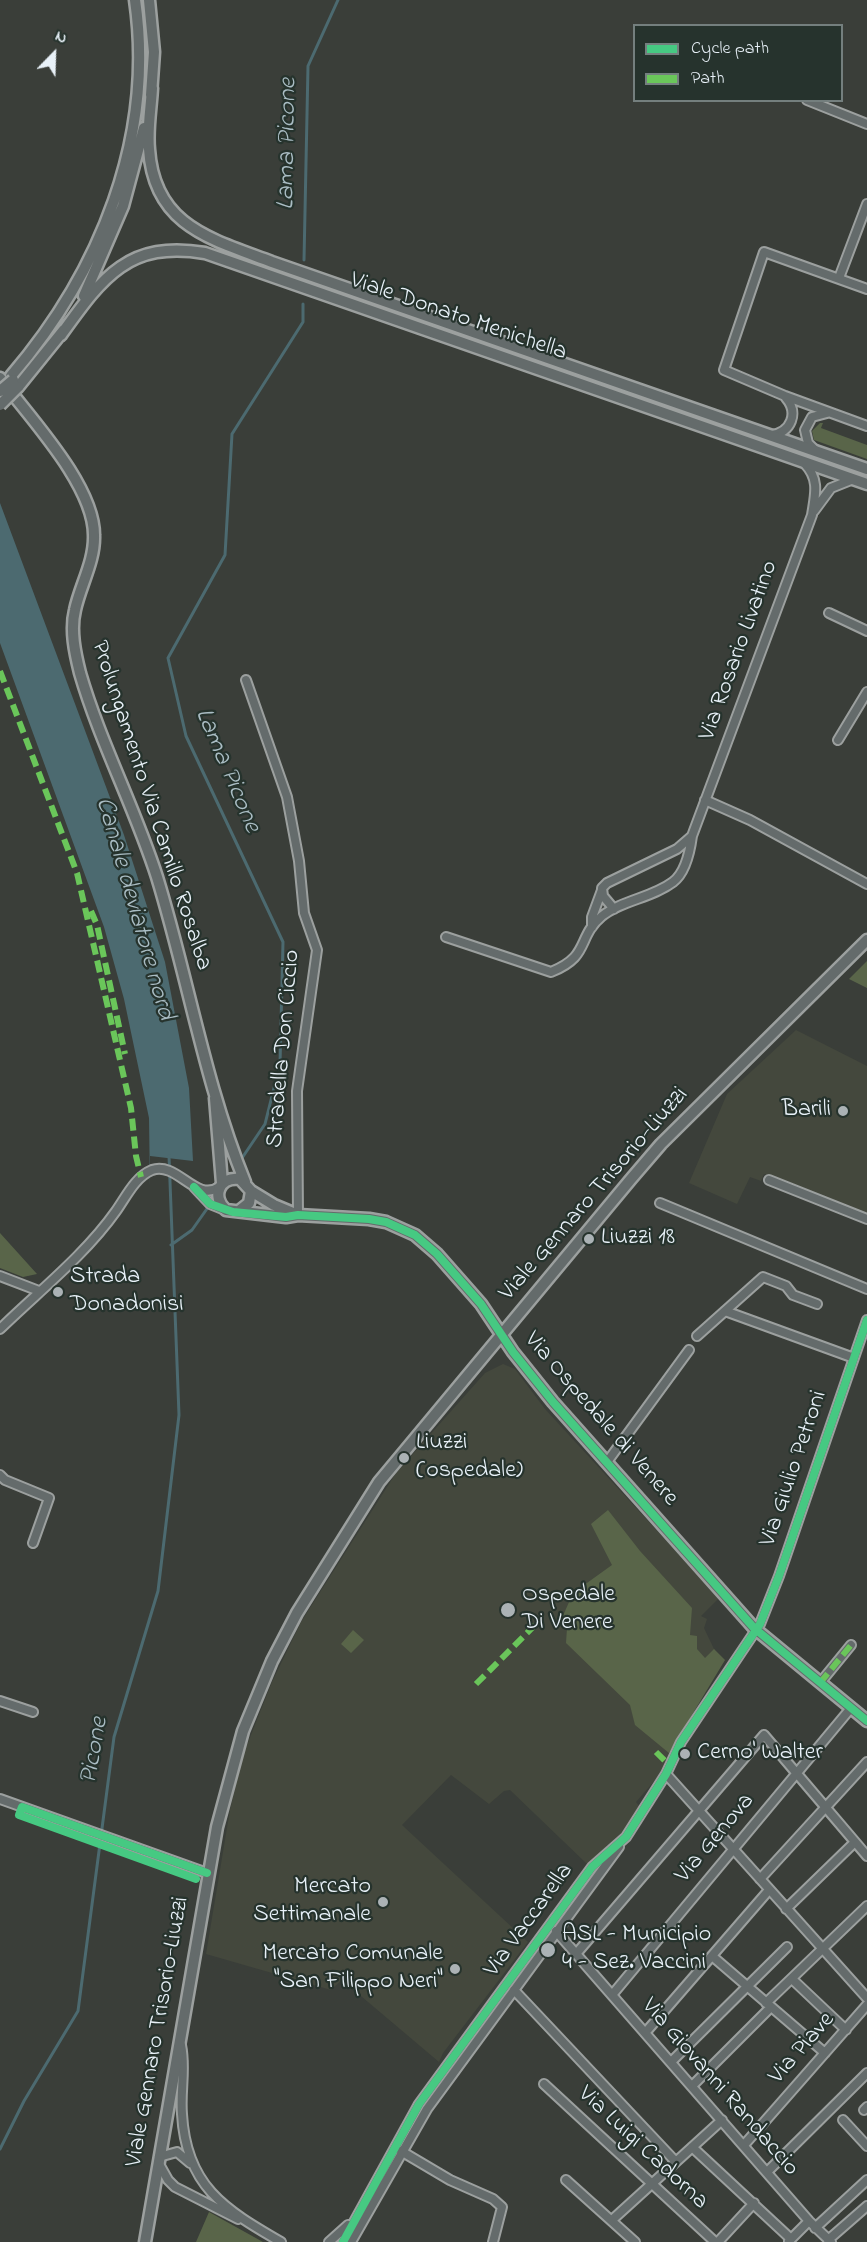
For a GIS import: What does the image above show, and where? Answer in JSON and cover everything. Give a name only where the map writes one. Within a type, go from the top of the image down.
[{"type":"main road","points":[[0,405],[6,384],[61,311],[88,263],[105,225],[126,165],[136,112],[140,73],[135,0]]},
{"type":"main road","points":[[6,384],[33,370],[61,335],[84,296],[123,206],[152,88],[154,64],[149,0]]},
{"type":"main road","name":"Viale Donato Menichella","points":[[152,88],[149,148],[156,186],[164,201],[182,221],[211,240],[867,469]]},
{"type":"main road","name":"Viale Donato Menichella","points":[[61,335],[100,283],[120,266],[154,251],[172,249],[206,253],[867,484]]},
{"type":"main road","name":"Prolungamento Via Camillo Rosalba","points":[[6,384],[86,495],[94,536],[74,612],[73,638],[80,673],[156,874],[183,968],[215,1095],[248,1186]]},
{"type":"main road","name":"Viale Gennaro Trisorio-Liuzzi","points":[[145,2242],[180,2036],[203,1872],[243,1731],[272,1660],[297,1613],[379,1482],[661,1144],[867,940]]},
{"type":"main road","name":"Prolungamento Via Camillo Rosalba","points":[[215,1095],[221,1185]]},
{"type":"main road","points":[[233,1178],[248,1186],[249,1203],[240,1211],[226,1210],[218,1200],[221,1185],[233,1178]]},
{"type":"main road","name":"Via Ospedale di Venere","points":[[248,1186],[274,1205],[298,1215]]},
{"type":"main road","name":"Via Ospedale di Venere","points":[[240,1211],[286,1217],[298,1215],[369,1219],[386,1222],[415,1235],[437,1254],[474,1296],[553,1402],[754,1628],[867,1721]]},
{"type":"street","points":[[812,102],[867,124]]},
{"type":"street","points":[[839,278],[867,204]]},
{"type":"street","points":[[867,289],[764,252],[724,370],[785,396],[867,426]]},
{"type":"street","points":[[766,434],[780,433],[791,423],[792,409],[785,396]]},
{"type":"street","points":[[819,452],[813,449],[806,437],[808,423],[818,414],[832,413]]},
{"type":"street","points":[[804,462],[814,474],[816,482],[812,515]]},
{"type":"street","points":[[812,515],[831,488],[852,479]]},
{"type":"street","name":"Via Rosario Livatino","points":[[447,937],[551,972],[577,957],[591,927],[614,909],[673,882],[682,872],[705,800],[812,515]]},
{"type":"street","points":[[829,613],[867,631]]},
{"type":"street","name":"Stradella Don Ciccio","points":[[246,680],[287,797],[299,861],[304,913],[317,950],[297,1092],[295,1155],[298,1215]]},
{"type":"street","points":[[838,740],[867,692]]},
{"type":"street","points":[[705,800],[750,820],[867,884]]},
{"type":"street","points":[[591,927],[602,888],[607,883],[677,849],[692,836]]},
{"type":"street","points":[[602,888],[603,896],[614,909]]},
{"type":"street","points":[[0,1329],[110,1220],[137,1182],[146,1174],[157,1169],[170,1171],[194,1187],[210,1204],[226,1210]]},
{"type":"street","points":[[769,1180],[867,1218]]},
{"type":"street","points":[[194,1187],[207,1191],[221,1185]]},
{"type":"street","points":[[660,1203],[867,1289]]},
{"type":"street","points":[[0,1276],[39,1291]]},
{"type":"street","points":[[697,1336],[763,1277],[786,1286],[793,1295],[818,1304]]},
{"type":"street","points":[[725,1311],[854,1359]]},
{"type":"street","name":"Via Giulio Petroni","points":[[754,1628],[759,1624],[779,1576],[867,1320]]},
{"type":"street","points":[[607,1462],[689,1350]]},
{"type":"street","points":[[0,1475],[5,1480],[49,1497],[33,1543]]},
{"type":"street","name":"Via Vaccarella","points":[[351,2242],[427,2109],[627,1837],[666,1774],[681,1742],[754,1628]]},
{"type":"street","points":[[820,1683],[851,1645]]},
{"type":"street","points":[[0,1701],[33,1712]]},
{"type":"street","name":"Via Genova","points":[[612,1995],[851,1708]]},
{"type":"street","points":[[576,1954],[764,1735],[867,1856]]},
{"type":"street","points":[[760,1879],[867,1762]]},
{"type":"street","points":[[666,1774],[867,1998]]},
{"type":"street","points":[[0,1799],[203,1872]]},
{"type":"street","name":"Via Vaccarella","points":[[343,2242],[395,2146],[444,2067],[496,2000],[592,1867],[627,1837]]},
{"type":"street","points":[[786,1909],[855,1842]]},
{"type":"street","points":[[645,2033],[769,1890]]},
{"type":"street","points":[[692,2086],[792,1979],[867,1906]]},
{"type":"street","name":"Via Giovanni Randaccio","points":[[556,1931],[815,2228],[829,2241]]},
{"type":"street","points":[[670,2062],[787,1947]]},
{"type":"street","points":[[712,1956],[825,2054]]},
{"type":"street","points":[[792,1979],[846,2030]]},
{"type":"street","points":[[514,1990],[676,2162]]},
{"type":"street","name":"Via Piave","points":[[744,2145],[867,2005]]},
{"type":"street","points":[[180,2036],[184,2060],[182,2113],[186,2146],[203,2186],[242,2220]]},
{"type":"street","points":[[767,2172],[867,2073]]},
{"type":"street","name":"Via Luigi Cadorna","points":[[544,2084],[650,2184],[717,2242]]},
{"type":"street","points":[[612,2220],[722,2120]]},
{"type":"street","points":[[843,2120],[867,2146]]},
{"type":"street","points":[[395,2146],[450,2180],[493,2199],[501,2207],[493,2242]]},
{"type":"street","points":[[692,2147],[789,2240],[809,2221]]},
{"type":"street","points":[[175,2187],[168,2180],[159,2160],[177,2152],[193,2166]]},
{"type":"street","points":[[566,2180],[635,2242]]},
{"type":"street","points":[[815,2228],[867,2180]]},
{"type":"street","points":[[154,2191],[168,2184],[281,2242]]},
{"type":"street","points":[[717,2242],[754,2204]]},
{"type":"street","points":[[829,2241],[867,2206]]},
{"type":"street","points":[[330,2242],[355,2217]]},
{"type":"shaded area","points":[[796,1030],[867,1066],[867,1214],[764,1174],[761,1181],[750,1177],[737,1204],[689,1183],[727,1094]]},
{"type":"shaded area","name":"Ospedale Di Venere","points":[[503,1364],[515,1369],[545,1409],[719,1598],[701,1616],[707,1619],[704,1628],[714,1649],[725,1660],[678,1736],[663,1771],[636,1802],[640,1807],[622,1833],[587,1864],[510,1790],[504,1791],[489,1804],[451,1775],[402,1825],[528,1942],[443,2053],[439,2062],[342,1980],[331,1990],[206,1954],[230,1810],[243,1755],[272,1682],[301,1622],[396,1473],[485,1373]]},
{"type":"green space","points":[[823,423],[821,428],[867,445],[867,459],[814,440],[812,431]]},
{"type":"green space","points":[[867,961],[867,988],[849,979]]},
{"type":"green space","points":[[0,1233],[37,1274],[23,1277],[0,1268]]},
{"type":"green space","points":[[608,1510],[640,1551],[692,1608],[690,1635],[697,1636],[697,1649],[705,1658],[714,1649],[725,1660],[669,1753],[635,1725],[630,1705],[566,1643],[567,1628],[562,1618],[573,1593],[612,1565],[591,1524]]},
{"type":"green space","points":[[353,1630],[364,1640],[351,1653],[341,1644]]},
{"type":"green space","points":[[209,2212],[263,2242],[196,2242]]},
{"type":"water","name":"Canale deviatore nord","points":[[0,503],[124,835],[165,962],[189,1088],[193,1161],[150,1156],[150,1187],[149,1118],[124,999],[104,927],[0,643]]},
{"type":"waterway","name":"Lama Picone","points":[[304,260],[308,66],[338,0]]},
{"type":"waterway","name":"Lama Picone","points":[[240,1161],[265,1124],[280,1064],[283,942],[186,736],[168,658],[225,555],[232,434],[303,322],[303,304]]},
{"type":"waterway","name":"Picone","points":[[0,2149],[24,2101],[78,2011],[114,1737],[158,1591],[179,1415],[169,1156]]},
{"type":"waterway","name":"Lama Picone","points":[[171,1245],[192,1230],[216,1196]]},
{"type":"marked path","points":[[0,671],[77,873],[131,1108],[136,1156],[141,1177]]},
{"type":"marked path","points":[[91,911],[97,925],[125,1054]]},
{"type":"marked path","points":[[476,1684],[535,1625]]},
{"type":"marked path","points":[[820,1683],[851,1645]]},
{"type":"marked path","points":[[656,1752],[670,1766]]},
{"type":"cycle path","points":[[194,1187],[210,1204],[233,1212],[286,1217],[298,1215],[369,1219],[386,1222],[415,1235],[437,1254],[481,1304],[513,1352],[553,1402],[754,1628],[867,1721]]},
{"type":"cycle path","points":[[343,2242],[419,2104],[592,1867],[626,1837],[666,1774],[681,1742],[760,1624],[779,1576],[867,1320]]},
{"type":"cycle path","points":[[196,1879],[19,1815],[22,1807],[207,1873]]},
{"type":"place","name":"Barili","points":[[843,1111]]},
{"type":"place","name":"Liuzzi 18","points":[[589,1239]]},
{"type":"place","name":"Strada Donadonisi","points":[[58,1292]]},
{"type":"place","name":"Liuzzi (ospedale)","points":[[404,1458]]},
{"type":"place","name":"Ospedale Di Venere","points":[[508,1610]]},
{"type":"place","name":"Cerno' Walter","points":[[685,1754]]},
{"type":"place","name":"Mercato Settimanale","points":[[383,1902]]},
{"type":"place","name":"ASL - Municipio 4 - Sez. Vaccini","points":[[548,1950]]},
{"type":"place","name":"Mercato Comunale \"San Filippo Neri\"","points":[[455,1969]]}]
